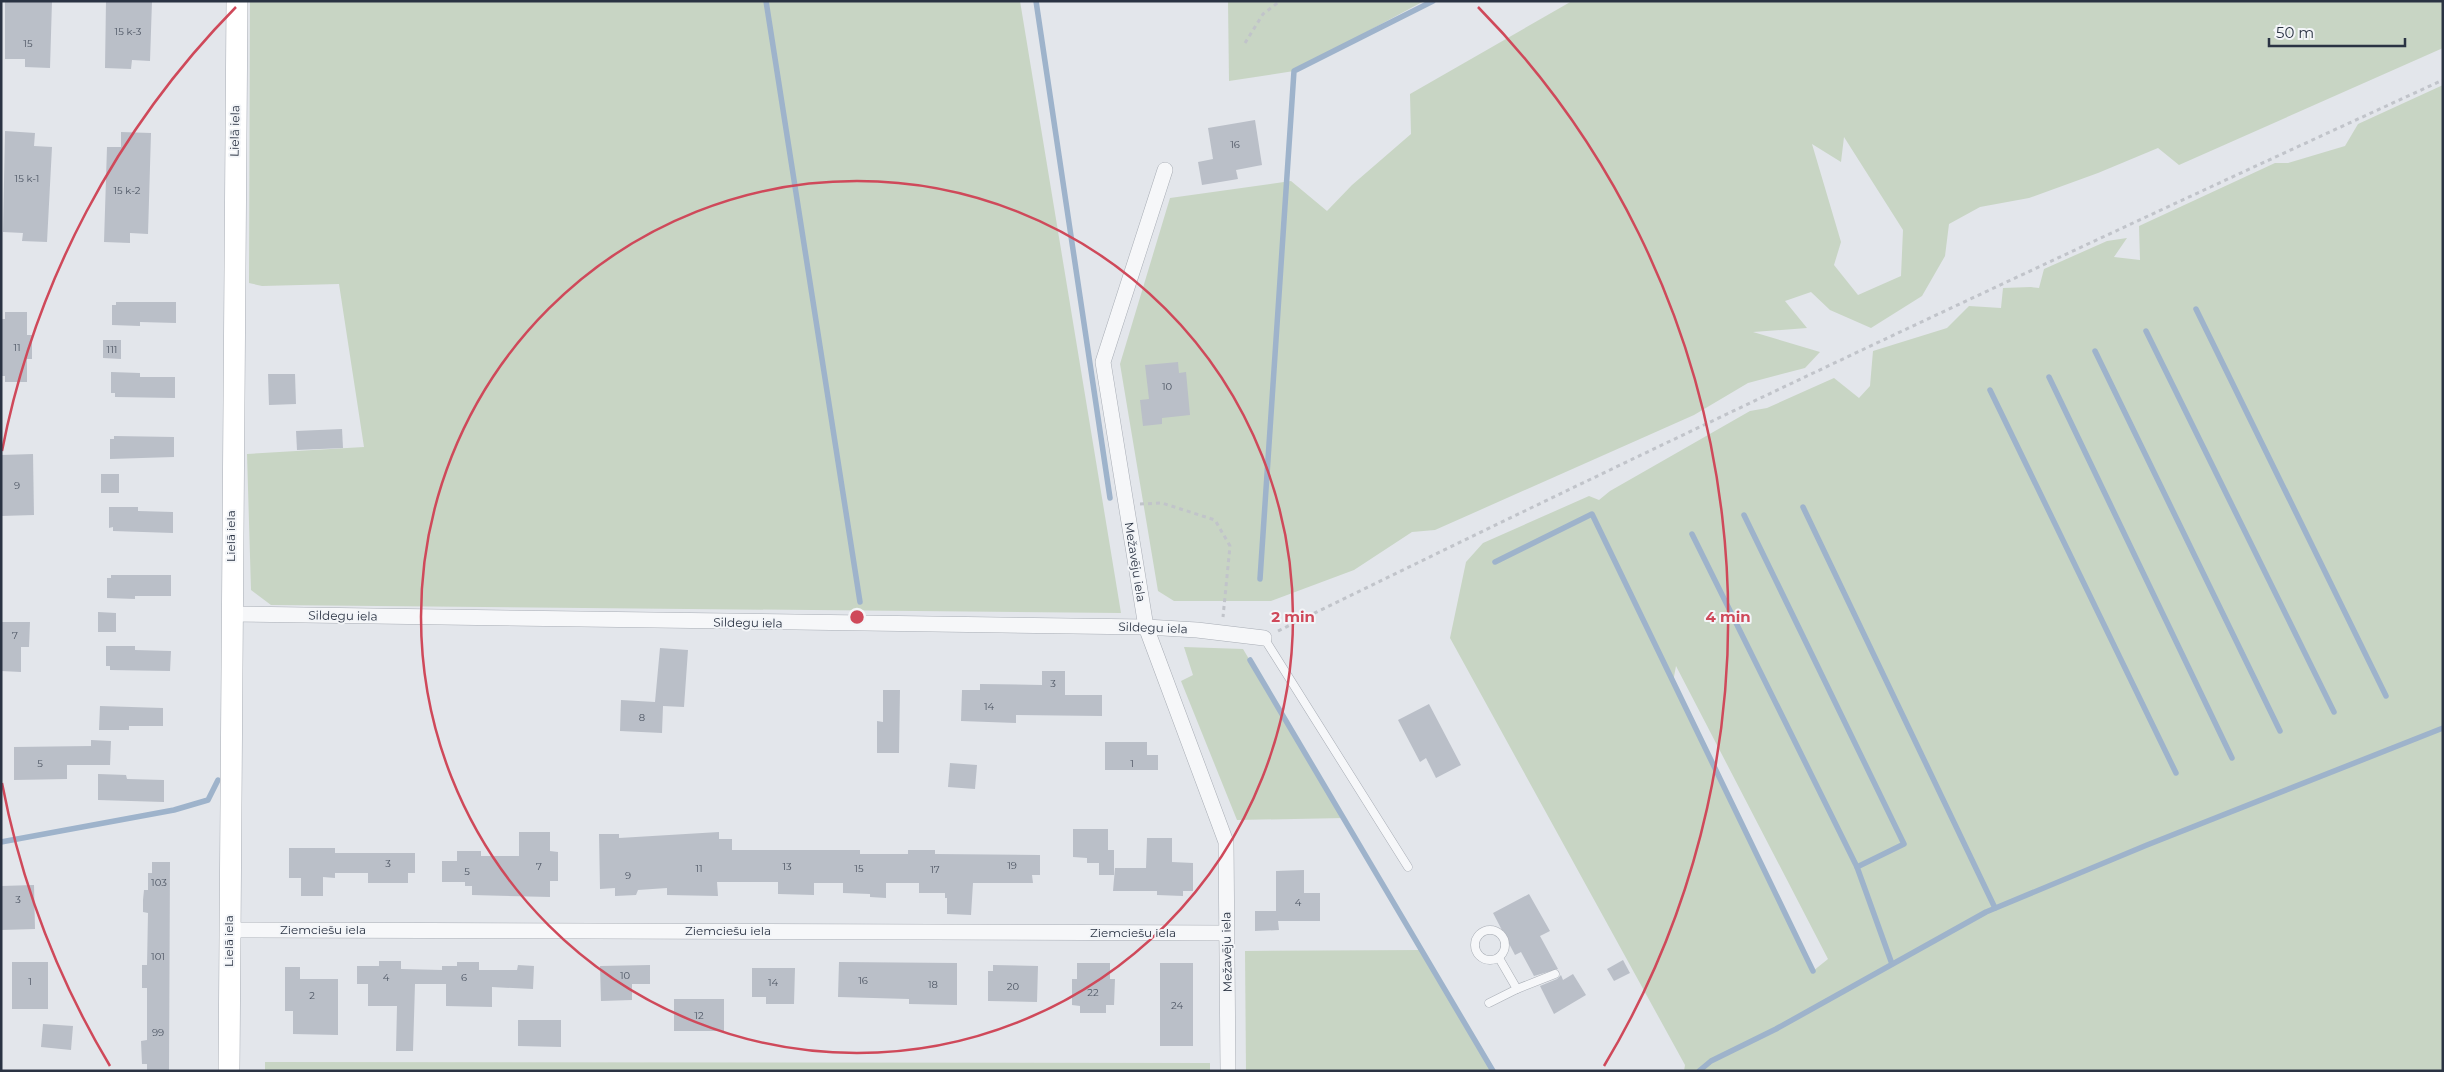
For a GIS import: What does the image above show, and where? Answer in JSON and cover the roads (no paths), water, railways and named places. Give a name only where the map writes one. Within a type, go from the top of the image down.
[{"type":"street","name":"Lielā iela","points":[[229,1071],[236,1]]},
{"type":"street","name":"Mežavēju iela","points":[[1165,170],[1104,362],[1146,627],[1226,842],[1228,1071]]},
{"type":"street","name":"Sildegu iela","points":[[231,614],[1146,627],[1264,638]]},
{"type":"street","name":"Ziemciešu iela","points":[[230,930],[1226,933]]},
{"type":"lane","points":[[1264,638],[1408,867]]},
{"type":"lane","points":[[1492,930],[1503,936],[1505,947],[1499,958],[1485,960],[1477,953],[1475,943],[1482,932],[1492,930]]},
{"type":"lane","points":[[1499,958],[1517,989]]},
{"type":"lane","points":[[1489,1002],[1555,974]]},
{"type":"waterway","points":[[766,1],[860,602]]},
{"type":"waterway","points":[[1036,1],[1110,498]]},
{"type":"waterway","points":[[1260,579],[1294,71],[1433,1]]},
{"type":"waterway","points":[[2196,309],[2386,696]]},
{"type":"waterway","points":[[2146,331],[2334,712]]},
{"type":"waterway","points":[[2095,351],[2280,731]]},
{"type":"waterway","points":[[2049,377],[2232,758]]},
{"type":"waterway","points":[[1990,390],[2176,773]]},
{"type":"waterway","points":[[1803,507],[1995,908]]},
{"type":"waterway","points":[[1495,562],[1592,514],[1813,971]]},
{"type":"waterway","points":[[1744,515],[1904,844],[1857,867]]},
{"type":"waterway","points":[[1692,534],[1857,867],[1892,964]]},
{"type":"waterway","points":[[1250,660],[1493,1071]]},
{"type":"waterway","points":[[1699,1071],[1711,1061],[1776,1029],[1986,912],[2147,845],[2443,728]]},
{"type":"waterway","points":[[1,842],[174,810],[208,800],[218,780]]}]
